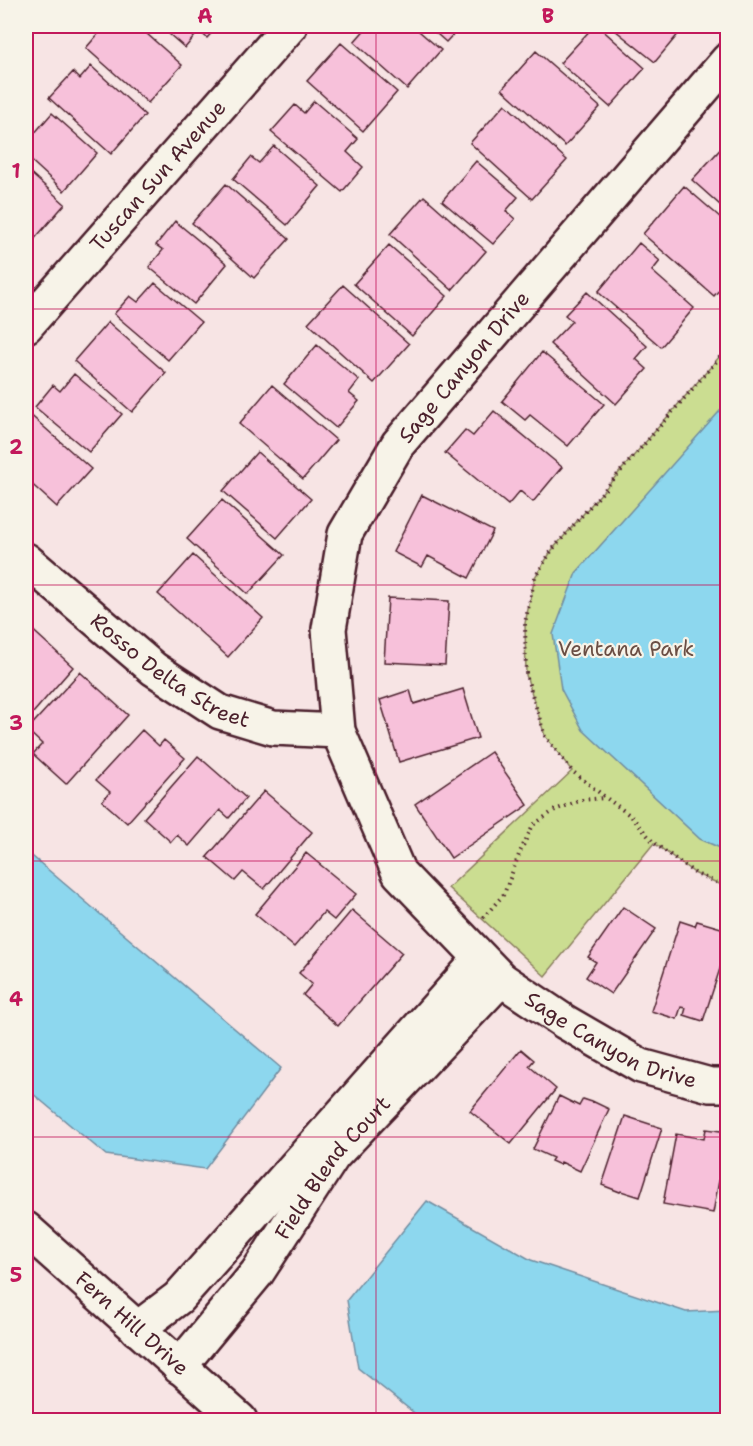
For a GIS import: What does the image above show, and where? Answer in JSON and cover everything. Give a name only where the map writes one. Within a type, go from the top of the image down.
[{"type":"street","name":"Tuscan Sun Avenue","points":[[26,326],[290,26]]},
{"type":"street","name":"Sage Canyon Drive","points":[[728,60],[398,444],[345,534],[329,629],[338,731],[399,873],[491,969],[565,1022],[642,1066],[710,1085],[728,1085]]},
{"type":"street","name":"Rosso Delta Street","points":[[26,560],[154,669],[220,712],[273,728],[338,731]]},
{"type":"street","name":"Field Blend Court","points":[[137,1329],[178,1298],[491,969]]},
{"type":"street","name":"Field Blend Court","points":[[178,1367],[257,1273],[333,1156],[491,969]]},
{"type":"street","name":"Fern Hill Drive","points":[[26,1229],[240,1420]]},
{"type":"path","points":[[728,348],[552,550],[535,577],[525,623],[525,675],[545,736],[572,771],[631,816],[654,843],[696,874],[728,887]]},
{"type":"path","points":[[482,919],[504,894],[533,825],[555,810],[582,800],[605,797]]},
{"type":"green space","name":"Ventana Park","points":[[727,348],[727,887],[696,874],[654,843],[545,976],[448,888],[572,771],[545,736],[526,675],[525,623],[535,577],[552,550]]},
{"type":"water","points":[[727,403],[727,851],[700,839],[583,730],[561,689],[553,634],[576,573]]},
{"type":"water","points":[[26,851],[281,1068],[205,1169],[106,1155],[26,1088]]},
{"type":"water","points":[[427,1201],[531,1260],[686,1312],[727,1310],[727,1420],[423,1420],[358,1368],[347,1300]]},
{"type":"building","points":[[105,26],[138,26],[182,65],[148,103],[86,48]]},
{"type":"building","points":[[160,26],[218,26],[207,38],[199,31],[185,48]]},
{"type":"building","points":[[368,26],[413,26],[441,50],[407,89],[354,42]]},
{"type":"building","points":[[428,26],[461,26],[446,42]]},
{"type":"building","points":[[594,26],[598,26],[645,68],[610,107],[560,63]]},
{"type":"building","points":[[610,26],[685,26],[655,62]]},
{"type":"building","points":[[341,43],[397,92],[363,131],[307,81]]},
{"type":"building","points":[[536,51],[600,107],[565,146],[502,89]]},
{"type":"building","points":[[91,66],[145,115],[111,154],[49,98],[73,72],[80,79]]},
{"type":"building","points":[[314,101],[358,139],[347,152],[363,167],[342,192],[271,132],[295,105],[304,113]]},
{"type":"building","points":[[505,104],[567,160],[532,199],[470,143]]},
{"type":"building","points":[[52,113],[97,153],[64,191],[26,156],[26,143]]},
{"type":"building","points":[[728,141],[728,212],[692,180]]},
{"type":"building","points":[[274,146],[320,186],[287,225],[233,179],[251,157],[259,163]]},
{"type":"building","points":[[476,161],[518,197],[506,211],[515,219],[493,244],[442,201]]},
{"type":"building","points":[[26,169],[65,204],[31,243],[26,238]]},
{"type":"building","points":[[226,184],[289,239],[254,278],[192,223]]},
{"type":"building","points":[[684,186],[728,224],[728,280],[714,296],[643,234]]},
{"type":"building","points":[[424,196],[486,251],[452,290],[390,234]]},
{"type":"building","points":[[175,221],[227,264],[194,304],[149,267],[163,250],[156,245]]},
{"type":"building","points":[[639,243],[660,261],[652,271],[694,308],[661,347],[598,292]]},
{"type":"building","points":[[389,245],[447,296],[412,336],[354,284]]},
{"type":"building","points":[[155,283],[201,322],[168,360],[114,314],[130,296],[138,302]]},
{"type":"building","points":[[343,285],[409,344],[374,383],[308,323]]},
{"type":"building","points":[[587,292],[647,346],[636,359],[647,369],[616,404],[550,344],[572,321],[565,315]]},
{"type":"building","points":[[108,322],[166,373],[132,412],[74,361]]},
{"type":"building","points":[[317,345],[359,380],[349,393],[359,401],[336,428],[284,384]]},
{"type":"building","points":[[542,352],[604,404],[568,446],[530,415],[525,420],[502,401]]},
{"type":"building","points":[[74,374],[122,414],[89,452],[35,407],[53,385],[60,391]]},
{"type":"building","points":[[272,385],[336,440],[303,479],[239,424]]},
{"type":"building","points":[[26,411],[91,469],[57,507],[26,479]]},
{"type":"building","points":[[494,411],[562,467],[533,502],[520,491],[508,505],[445,453],[465,430],[473,436]]},
{"type":"building","points":[[257,452],[311,499],[277,538],[223,491]]},
{"type":"building","points":[[422,495],[493,531],[469,578],[428,556],[422,567],[393,552]]},
{"type":"building","points":[[222,500],[284,555],[248,594],[187,539]]},
{"type":"building","points":[[193,555],[263,618],[228,657],[158,594]]},
{"type":"building","points":[[388,598],[449,601],[445,665],[384,662]]},
{"type":"building","points":[[26,624],[73,667],[26,721]]},
{"type":"building","points":[[80,672],[128,715],[66,784],[33,754],[42,744],[27,730]]},
{"type":"building","points":[[463,689],[478,738],[399,762],[380,700],[410,690],[414,704]]},
{"type":"building","points":[[142,730],[159,746],[164,740],[185,758],[127,823],[102,801],[110,792],[96,780]]},
{"type":"building","points":[[491,752],[528,805],[451,858],[415,804]]},
{"type":"building","points":[[198,756],[246,798],[229,818],[220,810],[189,846],[177,835],[171,842],[144,818]]},
{"type":"building","points":[[264,791],[312,832],[264,889],[243,872],[235,881],[207,857]]},
{"type":"building","points":[[306,853],[356,894],[334,920],[324,912],[294,947],[255,914]]},
{"type":"building","points":[[623,907],[656,929],[611,994],[586,977],[596,962],[588,957]]},
{"type":"building","points":[[352,910],[402,953],[338,1026],[303,995],[312,984],[299,973]]},
{"type":"building","points":[[680,921],[695,926],[697,921],[728,930],[728,944],[703,1021],[684,1015],[686,1008],[681,1007],[677,1019],[651,1011]]},
{"type":"building","points":[[521,1049],[534,1060],[529,1066],[556,1089],[511,1144],[470,1111]]},
{"type":"building","points":[[559,1096],[579,1106],[583,1099],[609,1109],[580,1171],[561,1162],[560,1165],[551,1161],[553,1158],[533,1149]]},
{"type":"building","points":[[625,1116],[662,1128],[640,1197],[602,1185]]},
{"type":"building","points":[[706,1129],[728,1132],[713,1213],[663,1204],[676,1134],[704,1139]]}]
